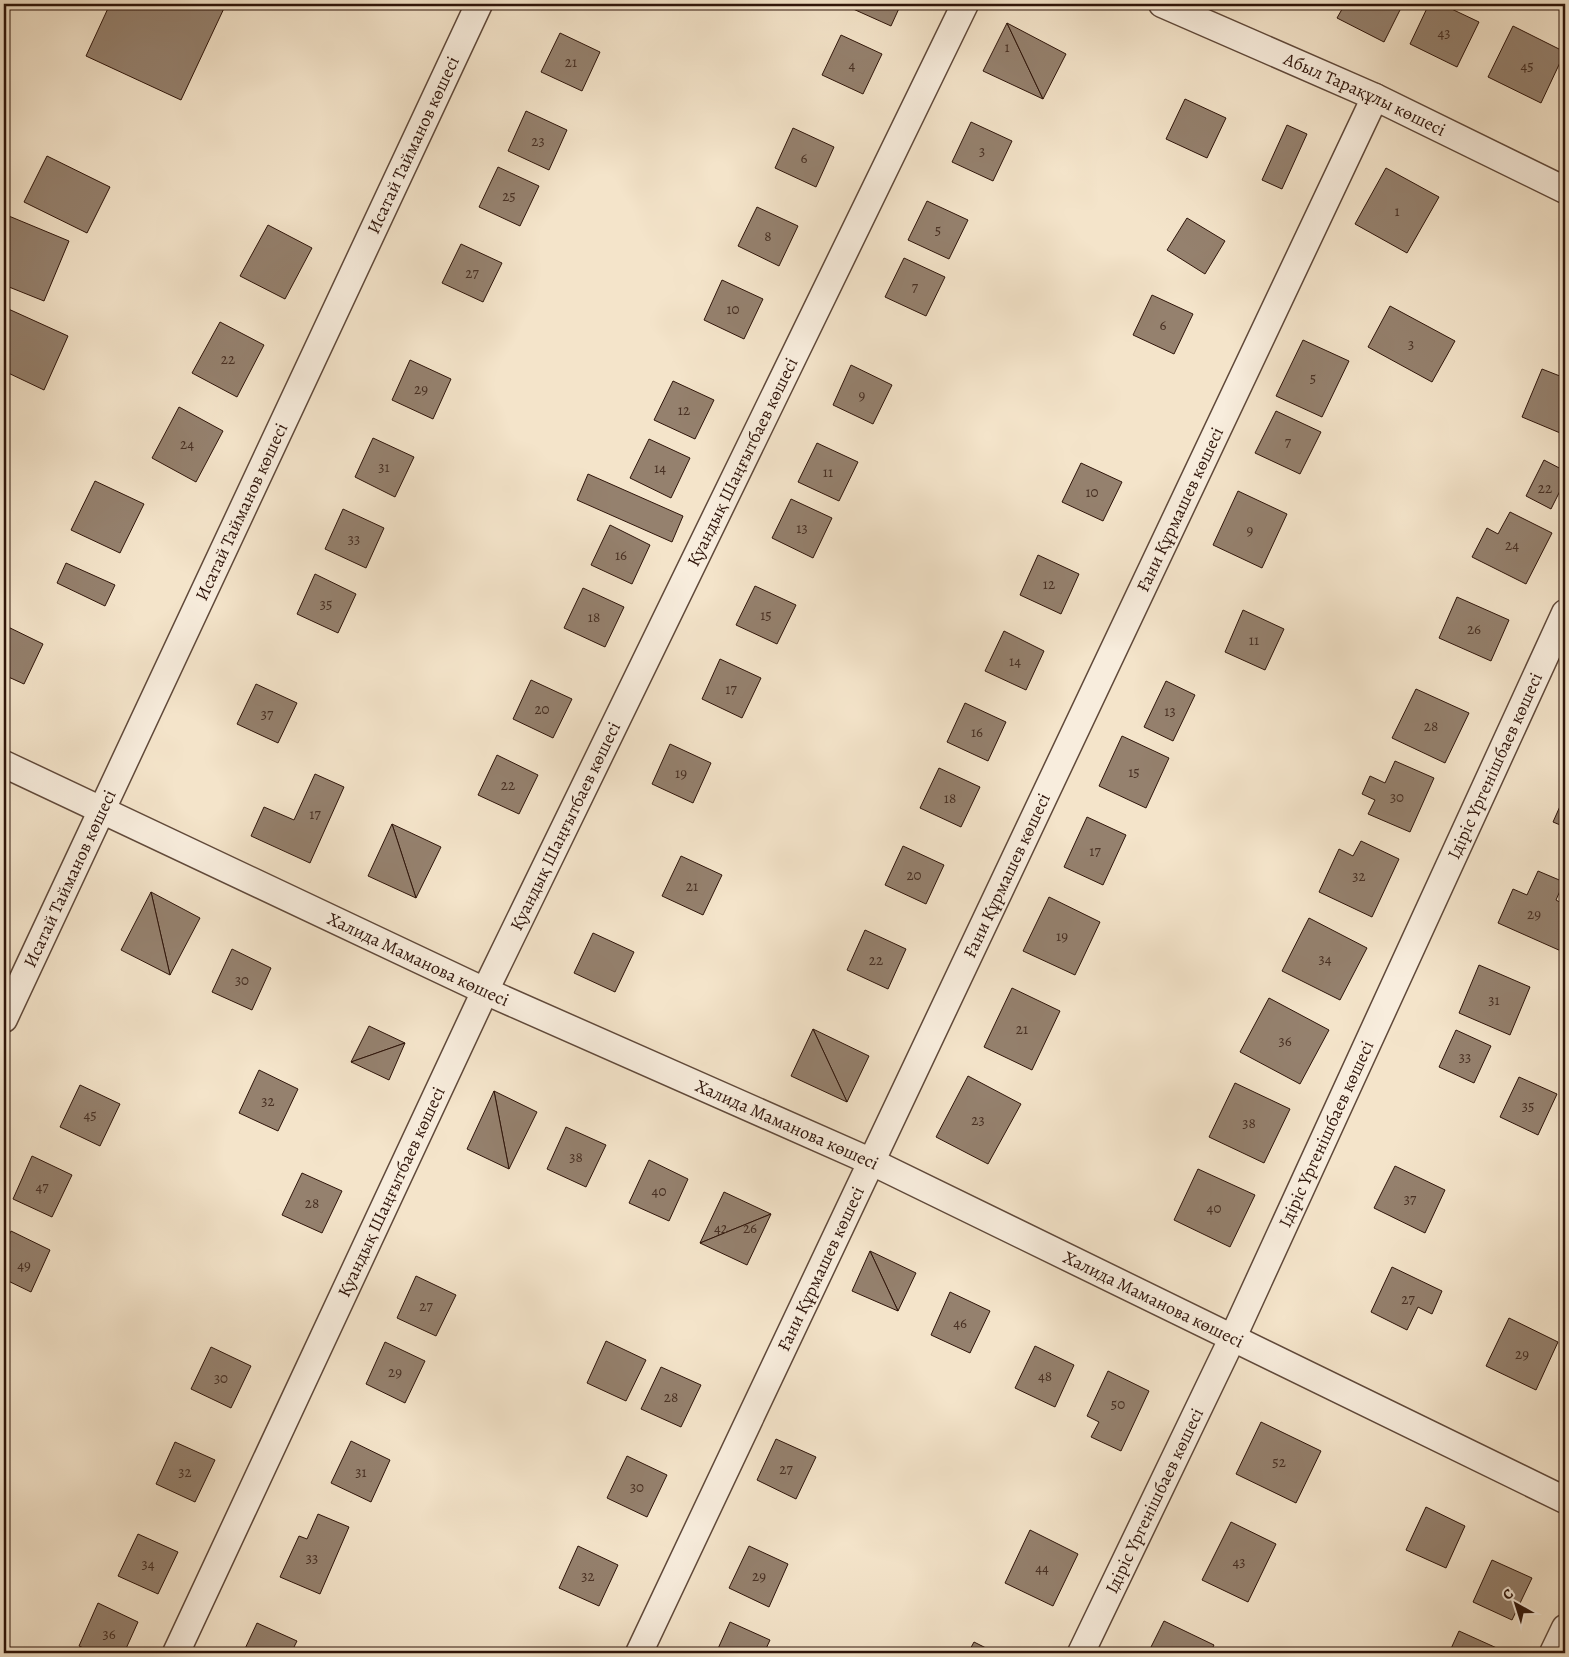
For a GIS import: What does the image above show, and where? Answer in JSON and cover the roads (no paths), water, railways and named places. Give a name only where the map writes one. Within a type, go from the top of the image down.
[{"type":"street","name":"Исатай Тайманов көшесі","points":[[4,1019],[479,4]]},
{"type":"street","name":"Қуандық Шаңғытбаев көшесі","points":[[176,1653],[485,991],[965,4]]},
{"type":"street","name":"Абыл Тарақұлы көшесі","points":[[1162,4],[1375,98],[1565,190]]},
{"type":"street","name":"Ғани Құрмашев көшесі","points":[[639,1653],[1375,98]]},
{"type":"street","name":"Ідіріс Үргенішбаев көшесі","points":[[1081,1653],[1233,1337],[1565,613]]},
{"type":"street","name":"Халида Маманова көшесі","points":[[4,764],[485,991],[872,1162],[1565,1500]]},
{"type":"street","points":[[1553,1653],[1565,1628]]}]
